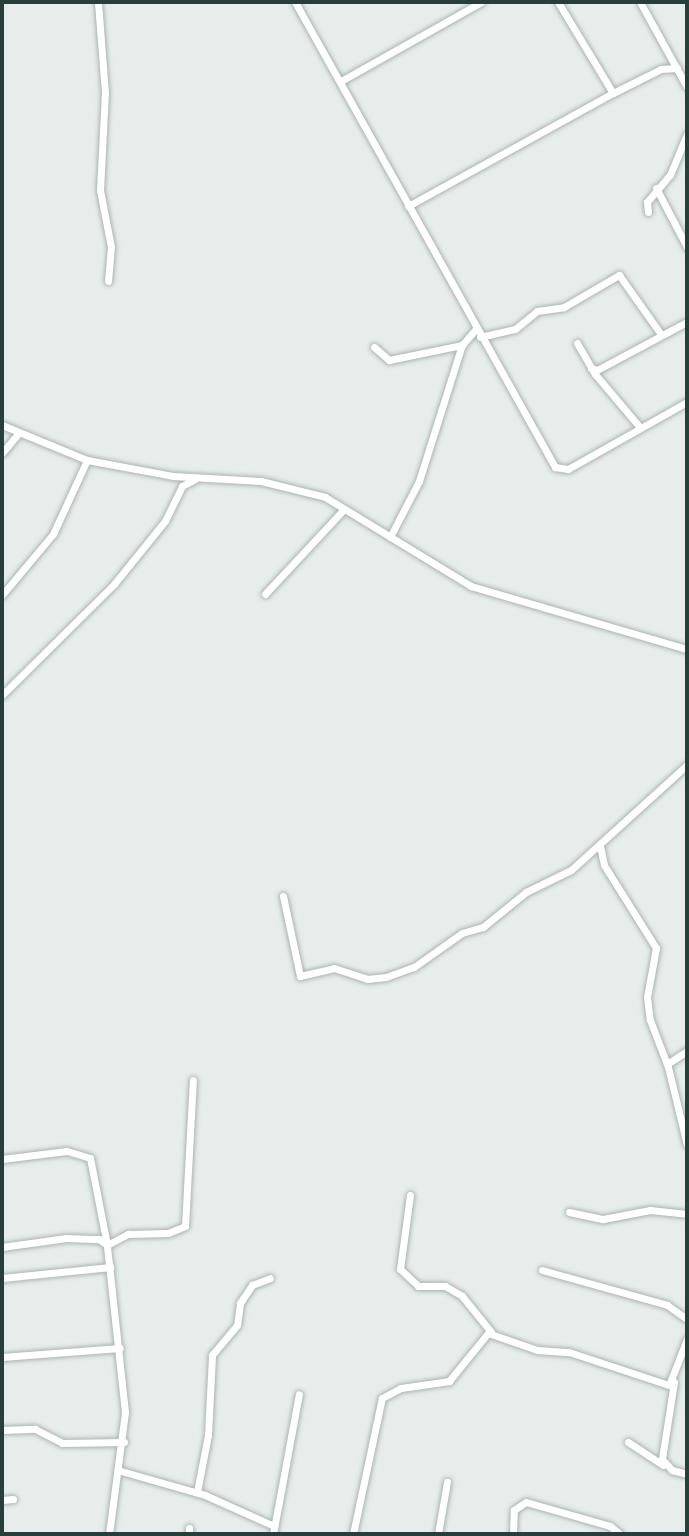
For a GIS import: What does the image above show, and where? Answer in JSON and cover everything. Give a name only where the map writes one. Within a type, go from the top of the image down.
[{"type":"street","points":[[98,2],[105,92],[100,190],[111,247],[108,281]]},
{"type":"street","points":[[295,2],[478,334],[560,471],[638,425],[687,402]]},
{"type":"street","points":[[341,81],[481,2]]},
{"type":"street","points":[[558,2],[613,93]]},
{"type":"street","points":[[640,2],[687,87]]},
{"type":"street","points":[[408,206],[613,93],[661,69],[677,68]]},
{"type":"street","points":[[648,212],[647,202],[670,175],[687,134]]},
{"type":"street","points":[[656,188],[687,247]]},
{"type":"street","points":[[374,347],[389,360],[462,345],[478,334],[515,329],[537,311],[564,307],[619,275],[660,333]]},
{"type":"street","points":[[591,368],[597,370],[660,333],[687,322]]},
{"type":"street","points":[[577,343],[591,368],[638,425]]},
{"type":"street","points":[[390,537],[419,481],[462,345]]},
{"type":"street","points":[[2,425],[87,460],[197,478],[269,482],[325,497],[452,577],[497,597],[687,649]]},
{"type":"street","points":[[2,453],[19,433]]},
{"type":"street","points":[[2,595],[53,534],[87,460]]},
{"type":"street","points":[[2,695],[114,584],[165,521],[182,486],[197,478]]},
{"type":"street","points":[[265,594],[343,510]]},
{"type":"street","points":[[283,896],[300,976],[334,968],[367,979],[386,977],[414,967],[462,933],[483,927],[526,892],[571,870],[687,765]]},
{"type":"street","points":[[600,846],[604,865],[656,948],[647,997],[652,1037],[667,1064],[687,1145]]},
{"type":"street","points":[[667,1064],[687,1051]]},
{"type":"street","points":[[107,1245],[128,1234],[168,1233],[185,1226],[193,1080]]},
{"type":"street","points":[[2,1159],[67,1151],[81,1151],[90,1158],[107,1245],[120,1348],[124,1442],[109,1534]]},
{"type":"street","points":[[410,1195],[400,1269],[418,1286],[445,1286],[462,1296],[491,1332],[531,1348],[569,1352],[663,1384],[674,1382]]},
{"type":"street","points":[[569,1212],[603,1219],[650,1210],[687,1214]]},
{"type":"street","points":[[2,1247],[66,1238],[99,1239],[107,1245]]},
{"type":"street","points":[[2,1278],[110,1267]]},
{"type":"street","points":[[542,1270],[667,1305],[687,1319]]},
{"type":"street","points":[[197,1492],[208,1435],[212,1355],[237,1325],[240,1303],[252,1285],[270,1278]]},
{"type":"street","points":[[353,1534],[382,1398],[401,1388],[449,1381],[491,1332]]},
{"type":"street","points":[[664,1465],[674,1382],[687,1341]]},
{"type":"street","points":[[2,1357],[120,1348]]},
{"type":"street","points":[[121,1471],[197,1492],[274,1530],[299,1394]]},
{"type":"street","points":[[2,1430],[35,1429],[62,1443],[124,1442]]},
{"type":"street","points":[[628,1442],[664,1465],[687,1474]]},
{"type":"street","points":[[438,1534],[447,1482]]},
{"type":"street","points":[[2,1500],[13,1499]]},
{"type":"street","points":[[513,1534],[514,1510],[526,1502],[610,1526],[620,1534]]}]
